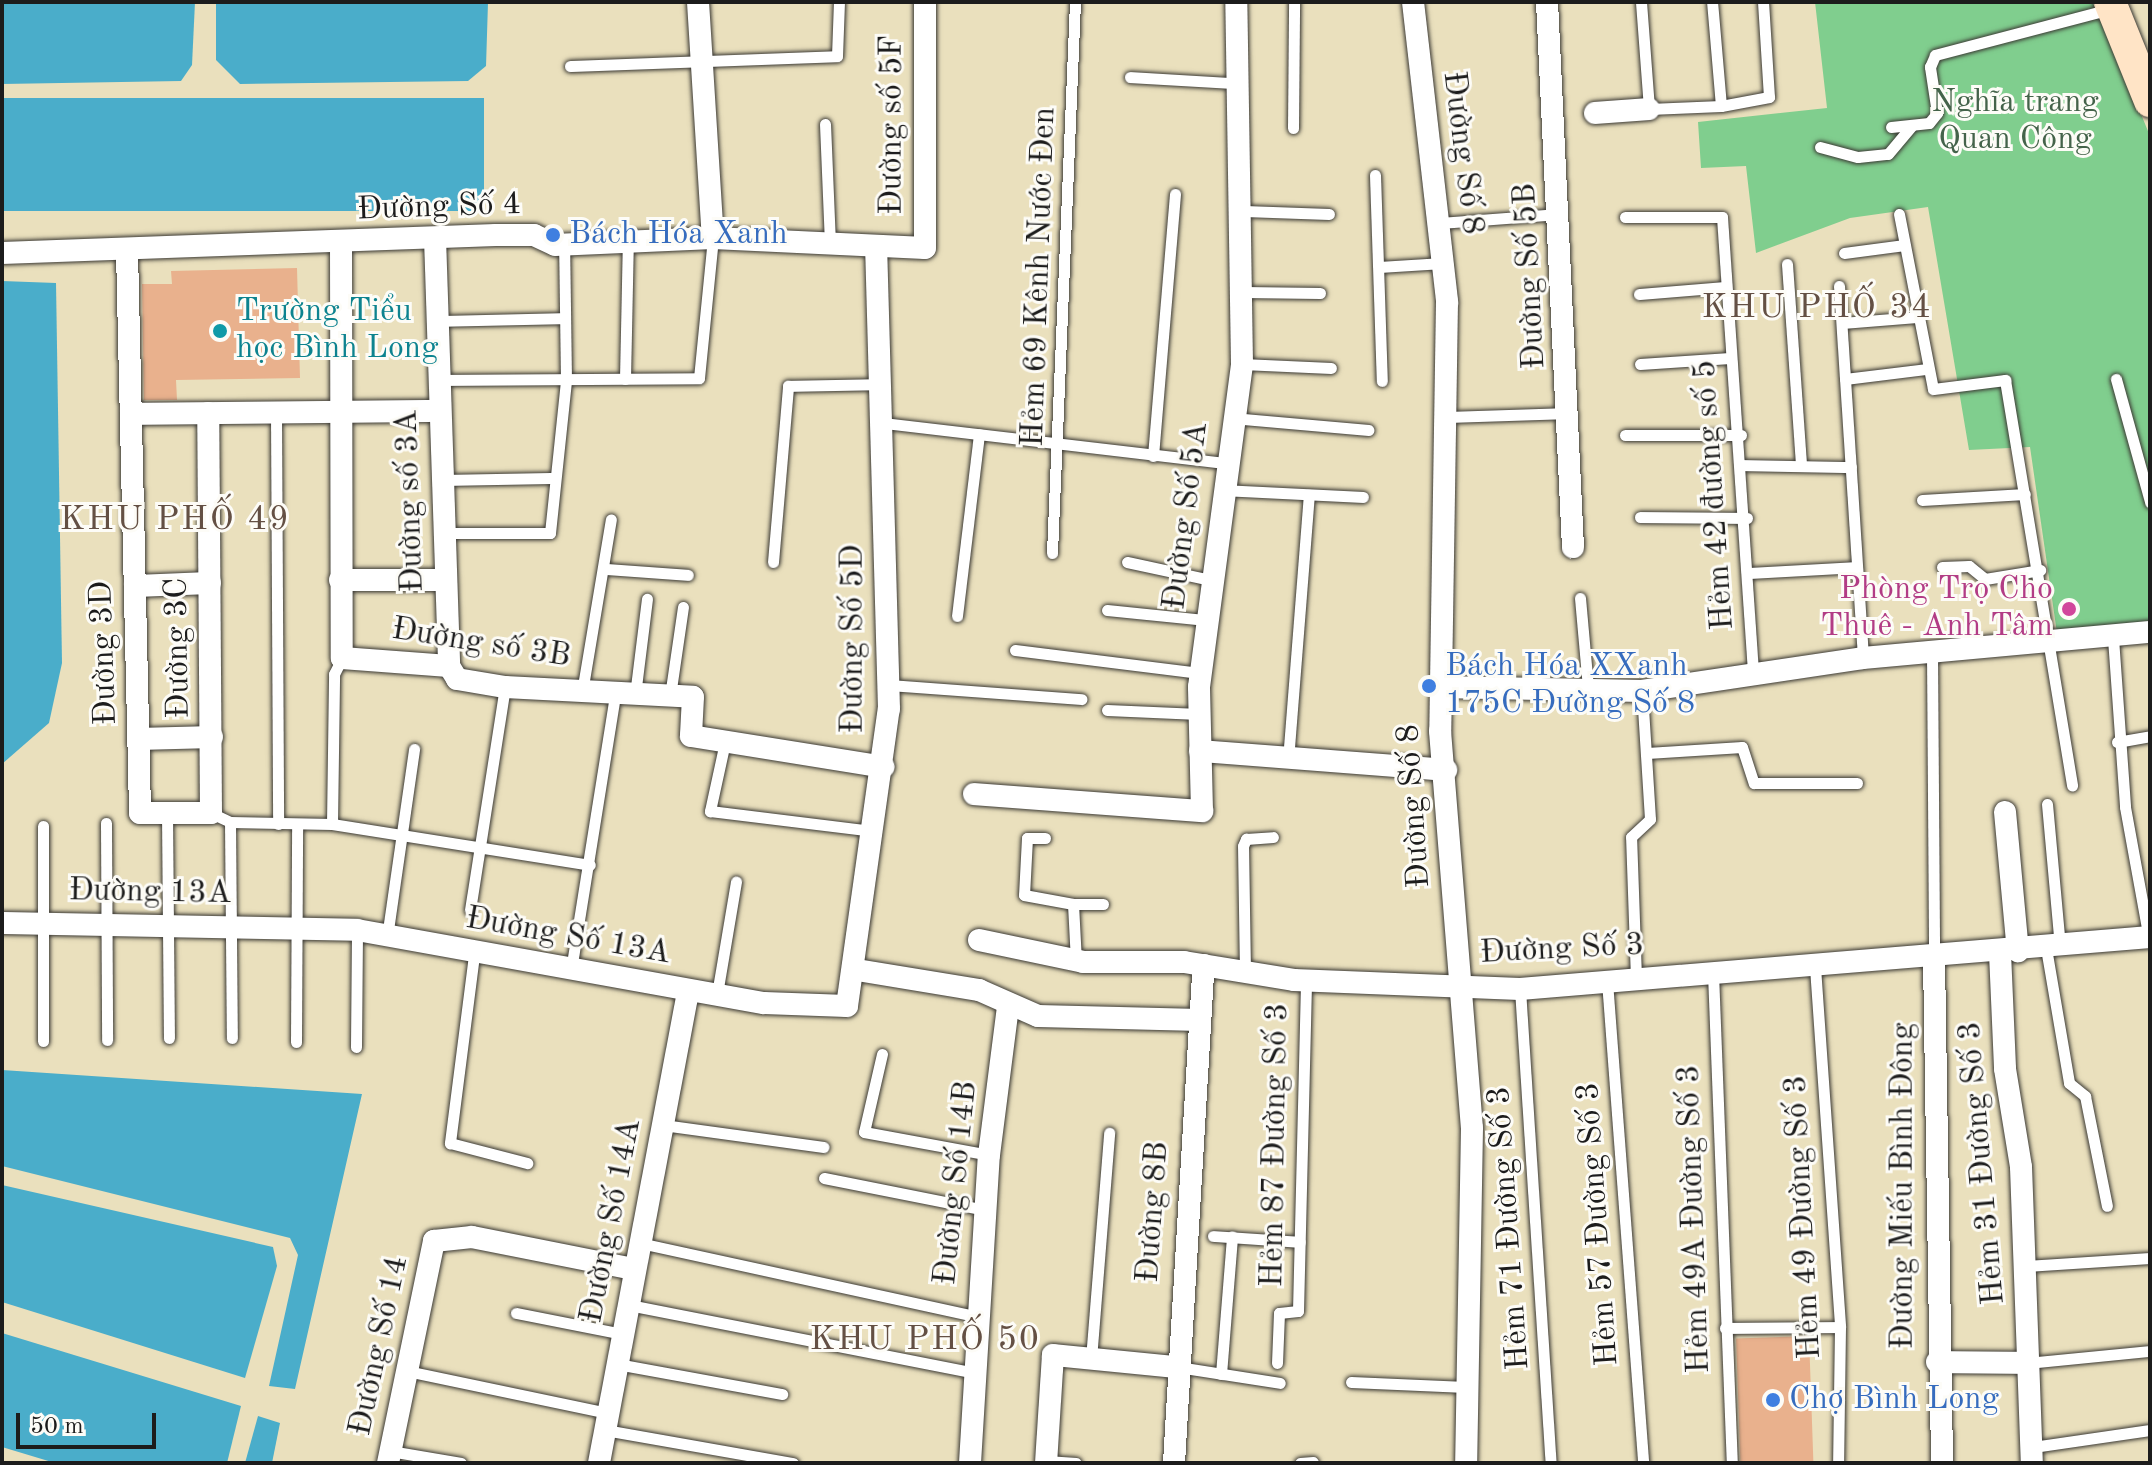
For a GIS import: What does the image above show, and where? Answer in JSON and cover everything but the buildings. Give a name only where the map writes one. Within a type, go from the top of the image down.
[{"type":"main road","points":[[2111,5],[2140,48],[2150,101]]},
{"type":"street","points":[[698,2],[699,63],[713,238]]},
{"type":"street","name":"Đường số 5F","points":[[876,248],[925,248],[925,2]]},
{"type":"street","name":"Đường Số 5A","points":[[974,794],[1202,811],[1200,673],[1222,490],[1242,364],[1244,211],[1232,83],[1236,2]]},
{"type":"street","name":"Đường Số 8","points":[[1413,2],[1443,263],[1447,417],[1440,687],[1458,987],[1472,1128],[1466,1463]]},
{"type":"street","name":"Đường Số 5B","points":[[1547,2],[1570,413],[1573,547]]},
{"type":"street","points":[[1595,113],[1649,109]]},
{"type":"street","name":"Đường Số 4","points":[[2,253],[534,235],[564,244],[713,238],[876,248]]},
{"type":"street","name":"Đường số 3A","points":[[435,238],[449,666]]},
{"type":"street","name":"Đường số 3B","points":[[341,243],[342,658],[449,666],[457,679],[505,687],[670,696]]},
{"type":"street","name":"Đường Số 5D","points":[[829,1011],[847,1006],[857,970],[884,767],[889,685],[884,423],[876,248]]},
{"type":"street","name":"Đường 3D","points":[[127,251],[140,813],[167,813]]},
{"type":"street","points":[[131,414],[440,411]]},
{"type":"street","name":"Đường 3C","points":[[208,413],[212,737],[220,818]]},
{"type":"street","points":[[340,580],[446,580]]},
{"type":"street","points":[[135,586],[210,583]]},
{"type":"street","points":[[1440,687],[1588,687],[1642,691],[1863,658],[2113,638],[2150,632]]},
{"type":"street","points":[[670,696],[693,697],[691,736],[884,767]]},
{"type":"street","name":"Đường 3C","points":[[139,739],[212,737]]},
{"type":"street","points":[[1200,751],[1446,770]]},
{"type":"street","name":"Hẻm 31 Đường Số 3","points":[[2005,812],[2032,1455]]},
{"type":"street","points":[[167,813],[220,818]]},
{"type":"street","name":"Đường 13A","points":[[2,923],[232,925],[296,929]]},
{"type":"street","name":"Đường Số 13A","points":[[296,929],[357,930],[474,955],[829,1011]]},
{"type":"street","name":"Đường Số 3","points":[[979,940],[1076,961],[1204,965],[1306,980],[1520,989],[2149,940]]},
{"type":"street","name":"Đường Miếu Bình Đông","points":[[1934,957],[1937,1362],[1942,1463]]},
{"type":"street","name":"Đường 8B","points":[[1174,1463],[1175,1367],[1204,965]]},
{"type":"street","points":[[857,970],[979,990],[1008,1006],[1038,1016],[1200,1020]]},
{"type":"street","name":"Đường Số 14A","points":[[599,1463],[688,991]]},
{"type":"street","name":"Đường Số 14B","points":[[970,1463],[977,1373],[976,1316],[989,1155],[1008,1006]]},
{"type":"street","name":"Đường Số 14","points":[[389,1457],[434,1241],[472,1237],[634,1269]]},
{"type":"street","points":[[1046,1462],[1053,1355],[1175,1367]]},
{"type":"street","points":[[1937,1362],[2027,1363]]},
{"type":"lane","points":[[570,66],[837,56],[839,2]]},
{"type":"lane","name":"Hẻm 69 Kênh Nước Đen","points":[[1052,553],[1061,447],[1075,2]]},
{"type":"lane","points":[[1293,128],[1294,2]]},
{"type":"lane","points":[[1641,2],[1649,109],[1721,106],[1769,97],[1763,2]]},
{"type":"lane","points":[[1712,2],[1721,106]]},
{"type":"lane","points":[[1891,127],[1929,123],[1937,113],[1930,67],[1935,55],[2111,5]]},
{"type":"lane","points":[[1130,77],[1232,83]]},
{"type":"lane","points":[[825,124],[830,244]]},
{"type":"lane","points":[[1820,147],[1858,157],[1888,154],[1912,125]]},
{"type":"lane","points":[[1375,175],[1382,381]]},
{"type":"lane","points":[[1153,456],[1175,194]]},
{"type":"lane","points":[[1244,211],[1329,214]]},
{"type":"lane","points":[[1440,223],[1559,214]]},
{"type":"lane","points":[[1899,214],[1933,389],[2005,380],[2053,643],[2072,785]]},
{"type":"lane","name":"Hẻm 42 đường số 5","points":[[1625,217],[1722,217],[1730,358],[1741,435],[1747,518],[1753,674]]},
{"type":"lane","points":[[439,380],[699,378],[713,238]]},
{"type":"lane","points":[[625,379],[628,241]]},
{"type":"lane","points":[[444,533],[546,537],[551,478],[566,380],[564,244]]},
{"type":"lane","points":[[1844,253],[1904,245]]},
{"type":"lane","points":[[1379,267],[1443,263]]},
{"type":"lane","points":[[1787,264],[1801,466]]},
{"type":"lane","points":[[1839,286],[1863,658]]},
{"type":"lane","points":[[1639,294],[1726,287]]},
{"type":"lane","points":[[1243,292],[1320,293]]},
{"type":"lane","points":[[1842,323],[1917,317]]},
{"type":"lane","points":[[437,321],[565,318]]},
{"type":"lane","points":[[1640,364],[1730,358]]},
{"type":"lane","points":[[1242,364],[1331,368]]},
{"type":"lane","points":[[1845,379],[1927,369]]},
{"type":"lane","points":[[2116,379],[2150,502]]},
{"type":"lane","points":[[773,562],[788,386],[882,384]]},
{"type":"lane","points":[[276,413],[278,824]]},
{"type":"lane","points":[[1447,417],[1570,413]]},
{"type":"lane","points":[[1232,418],[1368,430]]},
{"type":"lane","points":[[884,423],[1061,447],[1226,463]]},
{"type":"lane","points":[[957,616],[979,434]]},
{"type":"lane","points":[[1625,435],[1741,435]]},
{"type":"lane","points":[[1743,465],[1851,467]]},
{"type":"lane","points":[[442,480],[551,478]]},
{"type":"lane","points":[[1222,490],[1363,497]]},
{"type":"lane","points":[[1922,500],[2025,494]]},
{"type":"lane","points":[[1288,760],[1309,495]]},
{"type":"lane","points":[[1640,517],[1747,518]]},
{"type":"lane","points":[[605,569],[611,519]]},
{"type":"lane","points":[[1127,562],[1211,580]]},
{"type":"lane","points":[[1942,567],[1969,566],[1985,579],[2040,570]]},
{"type":"lane","points":[[1750,573],[1857,567]]},
{"type":"lane","points":[[582,692],[597,575],[605,569],[688,575]]},
{"type":"lane","points":[[1580,598],[1588,687]]},
{"type":"lane","points":[[571,970],[590,865],[647,599]]},
{"type":"lane","points":[[670,696],[683,607]]},
{"type":"lane","points":[[1107,610],[1206,620]]},
{"type":"lane","points":[[2113,638],[2117,742],[2149,940]]},
{"type":"lane","points":[[1015,650],[1200,673]]},
{"type":"lane","points":[[1932,652],[1934,957]]},
{"type":"lane","points":[[332,824],[334,674],[342,658]]},
{"type":"lane","points":[[889,685],[1081,699]]},
{"type":"lane","points":[[470,910],[505,687]]},
{"type":"lane","points":[[1636,978],[1631,837],[1650,819],[1642,691]]},
{"type":"lane","points":[[1107,710],[1199,714]]},
{"type":"lane","points":[[2117,742],[2150,736]]},
{"type":"lane","points":[[725,742],[710,811],[876,832]]},
{"type":"lane","points":[[1647,753],[1742,747],[1754,783],[1857,783]]},
{"type":"lane","points":[[387,937],[414,749]]},
{"type":"lane","points":[[2047,804],[2053,947],[2069,1083],[2085,1096],[2107,1206]]},
{"type":"lane","points":[[167,813],[169,1038]]},
{"type":"lane","points":[[232,1038],[232,925],[220,818],[297,826],[332,824],[590,865]]},
{"type":"lane","points":[[106,823],[107,1040]]},
{"type":"lane","points":[[43,826],[43,1041]]},
{"type":"lane","points":[[296,1042],[297,826]]},
{"type":"lane","points":[[1245,972],[1243,846],[1246,839],[1273,837]]},
{"type":"lane","points":[[1045,838],[1027,838],[1024,895],[1073,904],[1103,904]]},
{"type":"lane","points":[[717,994],[736,882]]},
{"type":"lane","points":[[1073,904],[1076,961]]},
{"type":"lane","points":[[356,1047],[357,930]]},
{"type":"lane","points":[[474,955],[450,1143],[527,1163]]},
{"type":"lane","name":"Hẻm 49 Đường Số 3","points":[[1815,967],[1840,1327],[1838,1463]]},
{"type":"lane","name":"Hẻm 49A Đường Số 3","points":[[1713,973],[1732,1463]]},
{"type":"lane","name":"Hẻm 87 Đường Số 3","points":[[1277,1363],[1279,1313],[1298,1311],[1306,980]]},
{"type":"lane","name":"Hẻm 57 Đường Số 3","points":[[1607,981],[1643,1463]]},
{"type":"lane","name":"Hẻm 71 Đường Số 3","points":[[1520,989],[1551,1463]]},
{"type":"lane","points":[[882,1054],[864,1132],[989,1155]]},
{"type":"lane","points":[[663,1125],[824,1147]]},
{"type":"lane","points":[[1091,1359],[1109,1133]]},
{"type":"lane","points":[[824,1178],[986,1210]]},
{"type":"lane","points":[[1213,1236],[1300,1242]]},
{"type":"lane","points":[[1221,1374],[1232,1236]]},
{"type":"lane","points":[[640,1243],[976,1316]]},
{"type":"lane","points":[[2026,1266],[2150,1258]]},
{"type":"lane","points":[[629,1305],[977,1373]]},
{"type":"lane","points":[[516,1313],[623,1334]]},
{"type":"lane","points":[[1725,1328],[1840,1327]]},
{"type":"lane","points":[[2027,1363],[2150,1351]]},
{"type":"lane","points":[[617,1364],[782,1394]]},
{"type":"lane","points":[[1175,1367],[1280,1383]]},
{"type":"lane","points":[[407,1371],[606,1422],[793,1463]]},
{"type":"lane","points":[[1351,1382],[1466,1387]]},
{"type":"lane","points":[[2032,1455],[2150,1430]]},
{"type":"lane","points":[[389,1457],[461,1463]]},
{"type":"lane","points":[[1046,1462],[1076,1463]]},
{"type":"lane","points":[[1300,1463],[1313,1462]]},
{"type":"green space","name":"Nghĩa trang Quan Công","points":[[1815,2],[2095,2],[2150,136],[2150,621],[2057,633],[2030,447],[1969,450],[1928,207],[1850,218],[1756,253],[1746,166],[1701,168],[1698,122],[1827,108]]},
{"type":"water","points":[[2,2],[195,2],[192,65],[181,81],[2,84]]},
{"type":"water","points":[[216,2],[488,2],[486,66],[468,81],[240,84],[216,60]]},
{"type":"water","points":[[2,98],[484,98],[484,211],[2,211]]},
{"type":"water","points":[[2,281],[56,283],[62,663],[49,723],[2,764]]},
{"type":"water","points":[[2,1070],[362,1094],[295,1389],[269,1386],[298,1255],[290,1238],[2,1166]]},
{"type":"water","points":[[2,1185],[273,1247],[277,1266],[245,1378],[2,1302]]},
{"type":"water","points":[[2,1333],[241,1406],[227,1463],[55,1463],[2,1447]]},
{"type":"water","points":[[258,1416],[280,1423],[272,1463],[245,1463]]},
{"type":"place","name":"Bách Hóa Xanh","points":[[553,235]]},
{"type":"place","name":"Trường Tiểu học Bình Long","points":[[220,331]]},
{"type":"place","name":"Phòng Trọ Cho Thuê - Anh Tâm","points":[[2069,609]]},
{"type":"place","name":"Bách Hóa XXanh 175C Đường Số 8","points":[[1429,686]]},
{"type":"place","name":"Chợ Bình Long","points":[[1773,1400]]},
{"type":"district","name":"KHU PHỐ 34","points":[[1817,309]]},
{"type":"district","name":"KHU PHỐ 49","points":[[175,521]]},
{"type":"district","name":"KHU PHỐ 50","points":[[925,1341]]}]
